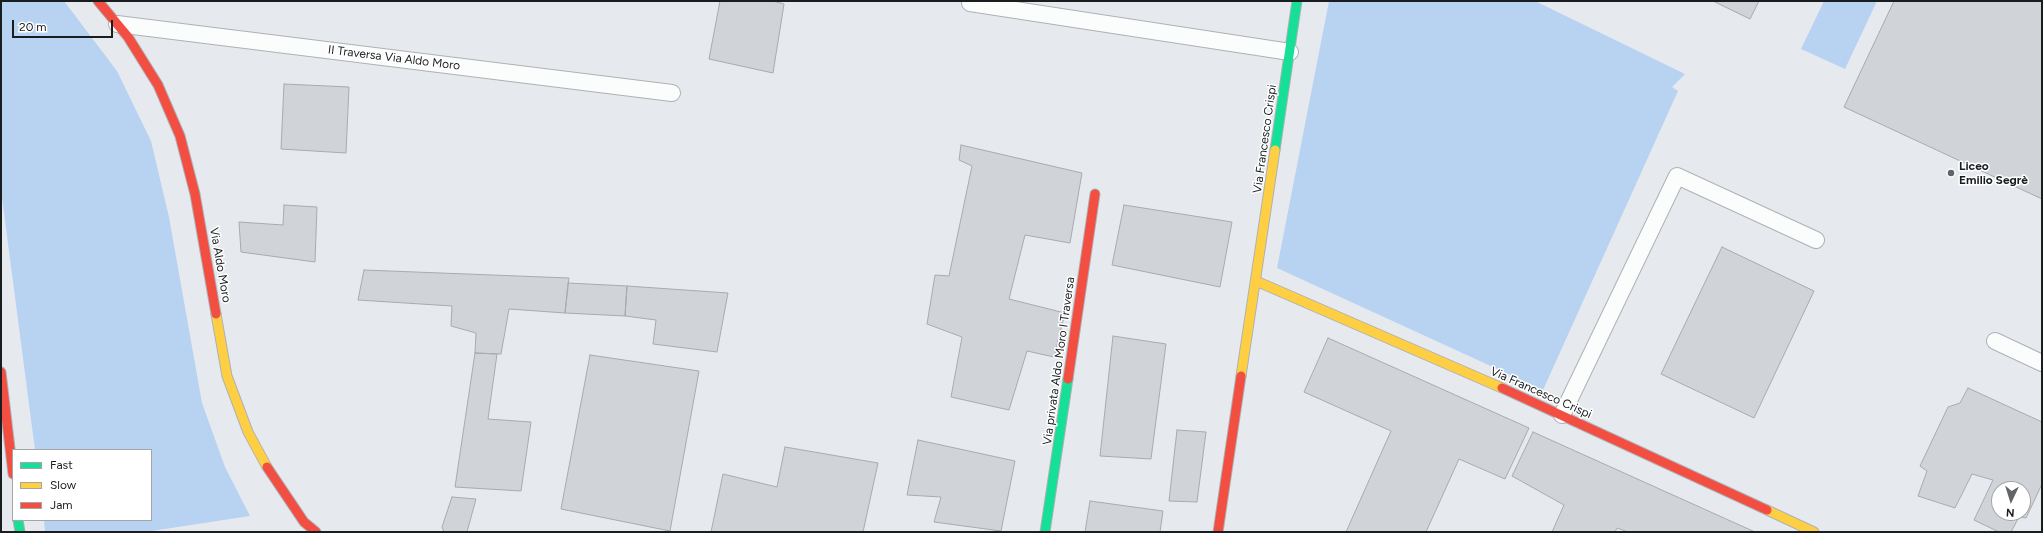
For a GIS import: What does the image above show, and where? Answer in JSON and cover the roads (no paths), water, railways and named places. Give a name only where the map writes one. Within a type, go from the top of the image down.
[{"type":"street","name":"Via Aldo Moro","points":[[98,1],[128,37],[158,85],[180,136],[196,194],[227,376],[248,432],[274,479],[304,522],[316,532]]},
{"type":"street","name":"Via Francesco Crispi","points":[[1218,532],[1297,1]]},
{"type":"street","name":"Via privata Aldo Moro I Traversa","points":[[1046,532],[1095,194]]},
{"type":"street","name":"Via Francesco Crispi","points":[[1256,281],[1562,415],[1814,532]]},
{"type":"street","points":[[1,372],[12,466]]},
{"type":"street","points":[[18,521],[20,532]]},
{"type":"lane","points":[[970,1],[970,3],[1290,52]]},
{"type":"lane","name":"II Traversa Via Aldo Moro","points":[[117,24],[672,93]]},
{"type":"lane","points":[[1562,415],[1677,176],[1816,240]]},
{"type":"lane","points":[[1995,341],[2042,363]]},
{"type":"place","name":"Liceo Emilio Segrè","points":[[1951,173]]}]
